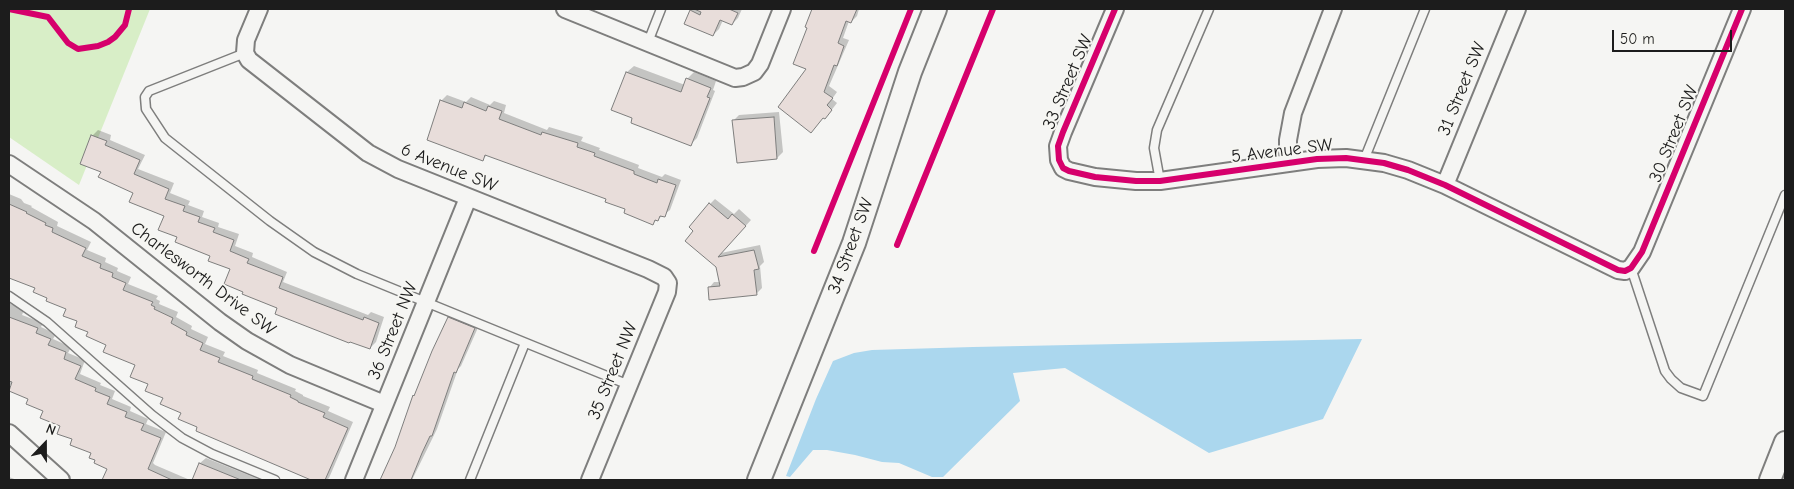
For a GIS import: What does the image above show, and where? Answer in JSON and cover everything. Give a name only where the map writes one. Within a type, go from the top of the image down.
[{"type":"main road","name":"34 Street SW","points":[[759,480],[854,243],[910,72],[935,9]]},
{"type":"street","points":[[245,53],[246,40],[259,9]]},
{"type":"street","points":[[565,9],[735,78],[754,72],[760,64],[782,9]]},
{"type":"street","name":"33 Street SW","points":[[1064,168],[1058,155],[1060,139],[1115,9]]},
{"type":"street","points":[[1288,163],[1288,140],[1293,113],[1333,9]]},
{"type":"street","name":"31 Street SW","points":[[1445,184],[1516,9]]},
{"type":"street","name":"30 Street SW","points":[[1631,268],[1642,252],[1742,9]]},
{"type":"street","name":"6 Avenue SW","points":[[245,53],[254,64],[368,154],[398,169],[648,269],[664,278]]},
{"type":"street","name":"5 Avenue SW","points":[[1064,168],[1095,177],[1160,182],[1324,159],[1364,160],[1408,170],[1445,184],[1618,270],[1631,268]]},
{"type":"street","name":"Charlesworth Drive SW","points":[[9,164],[94,221],[220,322],[247,341],[290,366],[384,404]]},
{"type":"street","name":"36 Street NW","points":[[354,480],[468,198]]},
{"type":"street","name":"35 Street NW","points":[[590,480],[667,292],[668,283],[664,278]]},
{"type":"street","points":[[9,432],[60,480]]},
{"type":"street","points":[[1770,480],[1785,442]]},
{"type":"lane","points":[[648,42],[661,9]]},
{"type":"lane","points":[[1160,182],[1154,148],[1157,130],[1209,9]]},
{"type":"lane","points":[[1364,160],[1425,9]]},
{"type":"lane","points":[[245,53],[149,91],[145,97],[145,103],[152,120],[165,138],[270,221],[314,252],[358,274],[629,384]]},
{"type":"lane","points":[[1631,268],[1665,371],[1671,380],[1681,388],[1703,396],[1785,195]]},
{"type":"lane","points":[[9,296],[47,322],[152,415],[182,438],[212,454],[275,480]]},
{"type":"lane","points":[[470,480],[525,343]]},
{"type":"green space","points":[[9,9],[150,9],[79,185],[9,137]]},
{"type":"water","points":[[1362,339],[1323,419],[1209,453],[1065,368],[1013,373],[1020,401],[943,477],[932,477],[899,463],[882,462],[827,450],[813,450],[790,477],[786,476],[833,361],[854,353],[872,350],[973,347]]},
{"type":"building","points":[[694,9],[729,9],[738,13],[732,25],[720,20],[713,36],[684,24],[690,10],[700,15],[701,12]]},
{"type":"building","points":[[812,9],[857,9],[851,23],[846,21],[838,43],[844,46],[837,66],[834,65],[824,92],[833,98],[827,105],[832,110],[811,133],[778,107],[806,69],[793,64]]},
{"type":"building","points":[[626,72],[681,92],[686,78],[711,88],[707,97],[710,98],[691,146],[631,123],[632,118],[611,110]]},
{"type":"building","points":[[440,100],[462,108],[464,102],[486,111],[488,106],[502,111],[499,119],[541,135],[542,132],[578,143],[577,147],[595,153],[594,156],[634,171],[634,174],[657,183],[658,179],[676,185],[665,217],[660,216],[653,225],[624,213],[625,209],[605,202],[606,199],[485,155],[483,161],[427,140]]},
{"type":"building","points":[[774,117],[777,159],[737,163],[732,120]]},
{"type":"building","points":[[91,135],[107,141],[105,145],[140,160],[134,174],[169,189],[165,199],[185,206],[183,211],[200,217],[198,222],[215,228],[213,232],[234,240],[230,251],[249,259],[247,263],[283,277],[279,288],[363,320],[364,317],[379,323],[370,349],[349,343],[275,314],[277,308],[242,294],[243,292],[224,284],[230,269],[208,261],[210,256],[175,242],[177,237],[158,230],[164,216],[129,202],[133,193],[98,177],[101,172],[80,164]]},
{"type":"building","points":[[709,203],[728,219],[732,214],[746,226],[718,257],[754,250],[759,269],[754,270],[757,295],[709,300],[708,287],[720,286],[716,267],[685,241],[693,231],[689,227]]},
{"type":"building","points":[[9,204],[46,223],[45,225],[53,228],[52,232],[86,248],[82,256],[101,264],[100,268],[113,273],[112,277],[126,283],[123,290],[153,302],[151,305],[155,307],[154,309],[173,318],[171,323],[187,332],[186,335],[203,343],[200,350],[220,358],[218,362],[253,376],[252,379],[291,395],[290,397],[298,402],[325,413],[323,417],[348,428],[325,480],[311,480],[196,431],[197,427],[178,419],[181,413],[160,404],[163,398],[145,391],[148,384],[130,377],[135,365],[103,352],[106,345],[86,336],[88,332],[75,327],[77,321],[63,316],[66,309],[46,301],[47,298],[33,292],[35,288],[9,278]]},
{"type":"building","points":[[9,317],[38,328],[36,333],[51,339],[48,345],[66,352],[64,359],[81,366],[75,379],[96,388],[95,391],[110,397],[107,404],[127,412],[125,417],[144,424],[141,430],[161,438],[148,469],[172,480],[102,480],[107,469],[94,463],[95,460],[89,458],[91,453],[70,445],[72,439],[57,434],[60,426],[40,418],[43,411],[26,404],[28,399],[9,391],[12,382],[9,381]]},
{"type":"building","points":[[448,317],[475,328],[456,373],[454,372],[432,436],[430,436],[411,480],[380,480],[395,447],[413,395]]},
{"type":"building","points":[[199,463],[241,480],[192,480]]},
{"type":"cycle path","points":[[9,9],[48,17],[68,43],[78,49],[98,46],[115,37],[125,25],[129,9]]},
{"type":"cycle path","points":[[814,251],[911,9]]},
{"type":"cycle path","points":[[897,245],[993,9]]},
{"type":"cycle path","points":[[1115,9],[1058,146],[1059,160],[1063,168],[1095,177],[1160,181],[1317,159],[1346,158],[1384,163],[1408,170],[1445,185],[1618,270],[1625,271],[1631,268],[1642,252],[1742,9]]}]
